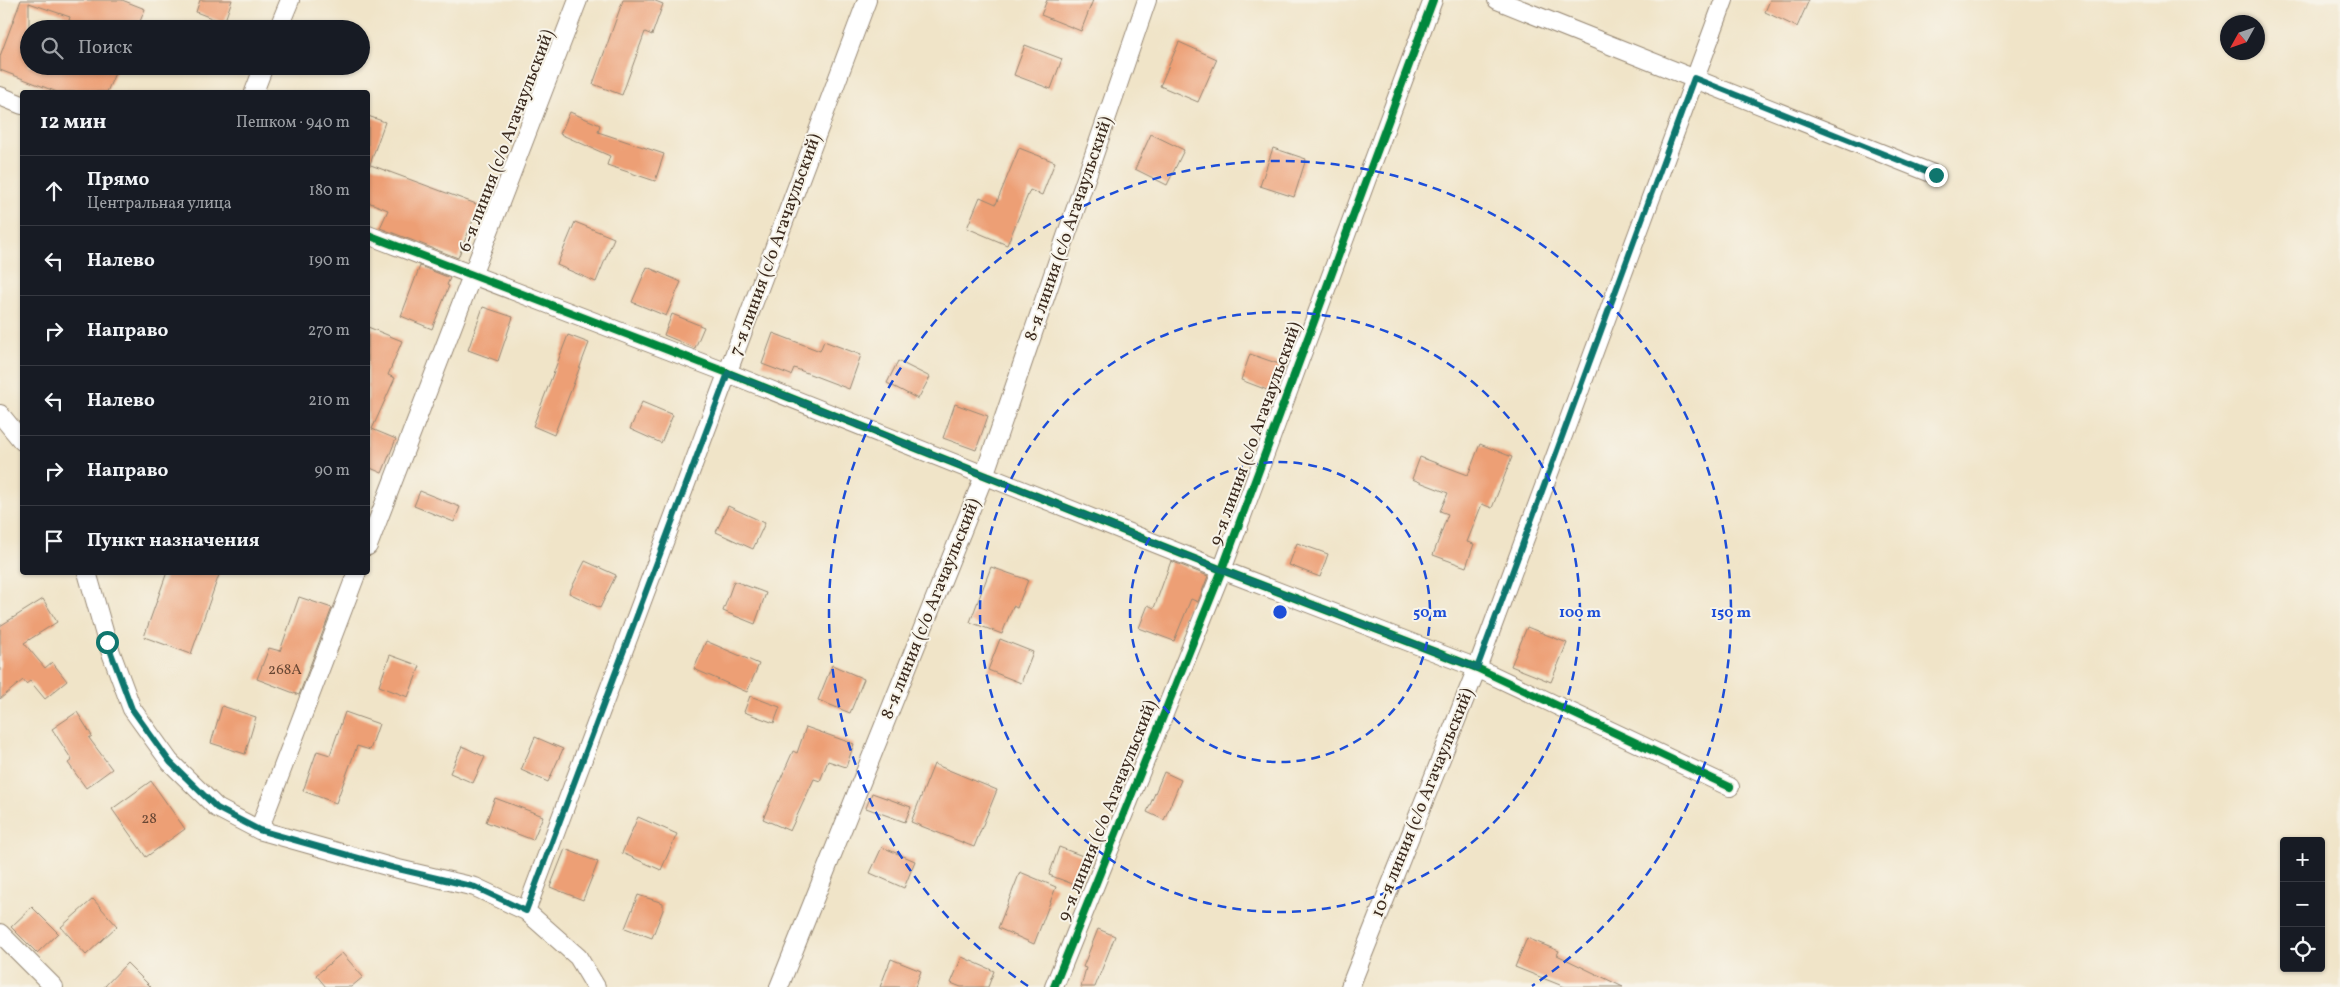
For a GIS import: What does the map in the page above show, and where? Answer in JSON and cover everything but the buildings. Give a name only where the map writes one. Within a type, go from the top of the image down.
[{"type":"street","points":[[282,20],[290,0]]},
{"type":"street","name":"6-я линия (с/о Агачаульский)","points":[[370,541],[471,273],[578,0]]},
{"type":"street","name":"7-я линия (с/о Агачаульский)","points":[[526,911],[867,0]]},
{"type":"street","name":"8-я линия (с/о Агачаульский)","points":[[779,987],[984,476],[1147,0]]},
{"type":"street","name":"9-я линия (с/о Агачаульский)","points":[[1054,987],[1222,570],[1433,0]]},
{"type":"street","points":[[1497,0],[1936,175]]},
{"type":"street","name":"10-я линия (с/о Агачаульский)","points":[[1350,987],[1477,668],[1724,0]]},
{"type":"street","points":[[255,90],[261,75]]},
{"type":"street","points":[[0,96],[20,104]]},
{"type":"street","points":[[370,236],[728,373],[1222,570],[1477,668],[1730,787]]},
{"type":"street","points":[[0,414],[20,439]]},
{"type":"street","points":[[88,575],[107,642],[132,709],[170,762],[217,808],[259,830],[394,868],[475,887],[526,911],[578,957],[596,987]]},
{"type":"street","points":[[259,830],[356,575]]},
{"type":"street","points":[[0,933],[54,987]]},
{"type":"cycle path","points":[[1054,987],[1222,570],[1433,0]]},
{"type":"cycle path","points":[[370,236],[728,373],[1222,570],[1477,668],[1730,787]]},
{"type":"route","points":[[107,642],[132,709],[170,762],[217,808],[259,830],[394,868],[475,887],[526,911],[728,373],[1222,570],[1477,668],[1694,78],[1936,175]]}]
